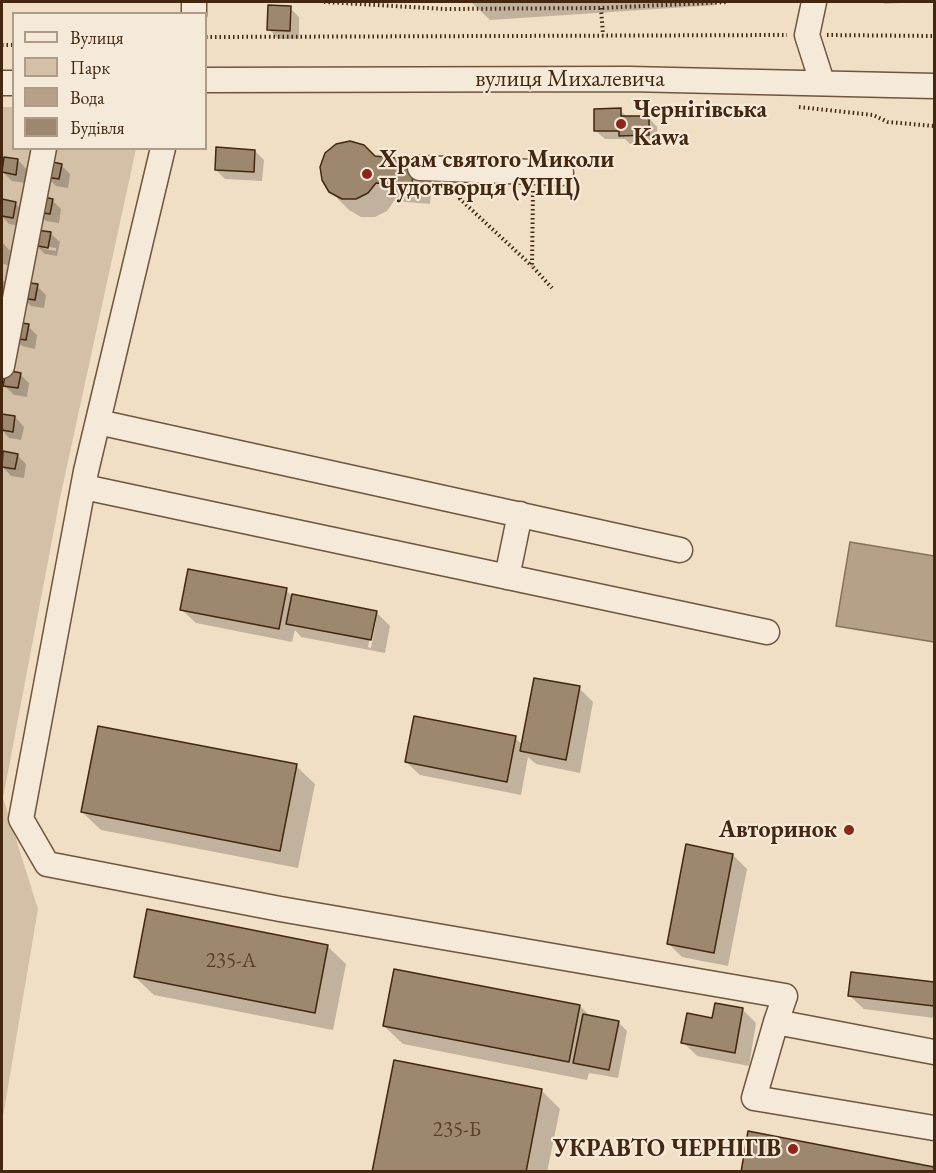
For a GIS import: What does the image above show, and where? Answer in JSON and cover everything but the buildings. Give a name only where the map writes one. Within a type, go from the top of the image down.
[{"type":"street","points":[[810,4],[807,35],[822,82]]},
{"type":"street","name":"вулиця Михалевича","points":[[207,80],[561,78],[934,86]]},
{"type":"street","points":[[2,366],[44,150]]},
{"type":"street","points":[[163,150],[98,422],[11,820],[47,864],[291,911],[785,996],[754,1098],[934,1128]]},
{"type":"street","points":[[420,168],[561,173]]},
{"type":"street","points":[[98,422],[680,550]]},
{"type":"street","points":[[84,487],[767,632]]},
{"type":"street","points":[[507,577],[520,514]]},
{"type":"street","points":[[776,1022],[934,1053]]},
{"type":"path","points":[[324,2],[446,9],[602,8],[728,2]]},
{"type":"path","points":[[446,9],[447,2]]},
{"type":"path","points":[[602,8],[603,36]]},
{"type":"path","points":[[207,37],[934,36]]},
{"type":"path","points":[[820,109],[873,116],[888,122],[934,126]]},
{"type":"path","points":[[460,170],[460,199],[532,266],[552,288]]},
{"type":"path","points":[[532,266],[534,172]]},
{"type":"green space","points":[[2,107],[12,107],[12,150],[136,150],[60,498],[3,798],[38,909],[2,1122]]},
{"type":"water","points":[[850,542],[934,556],[934,642],[836,626]]},
{"type":"place","name":"Чернігівська Kawa","points":[[621,124]]},
{"type":"place","name":"Храм святого Миколи Чудотворця (УПЦ)","points":[[367,174]]},
{"type":"place","name":"Авторинок","points":[[849,830]]},
{"type":"place","name":"УКРАВТО ЧЕРНІГІВ","points":[[793,1149]]}]
